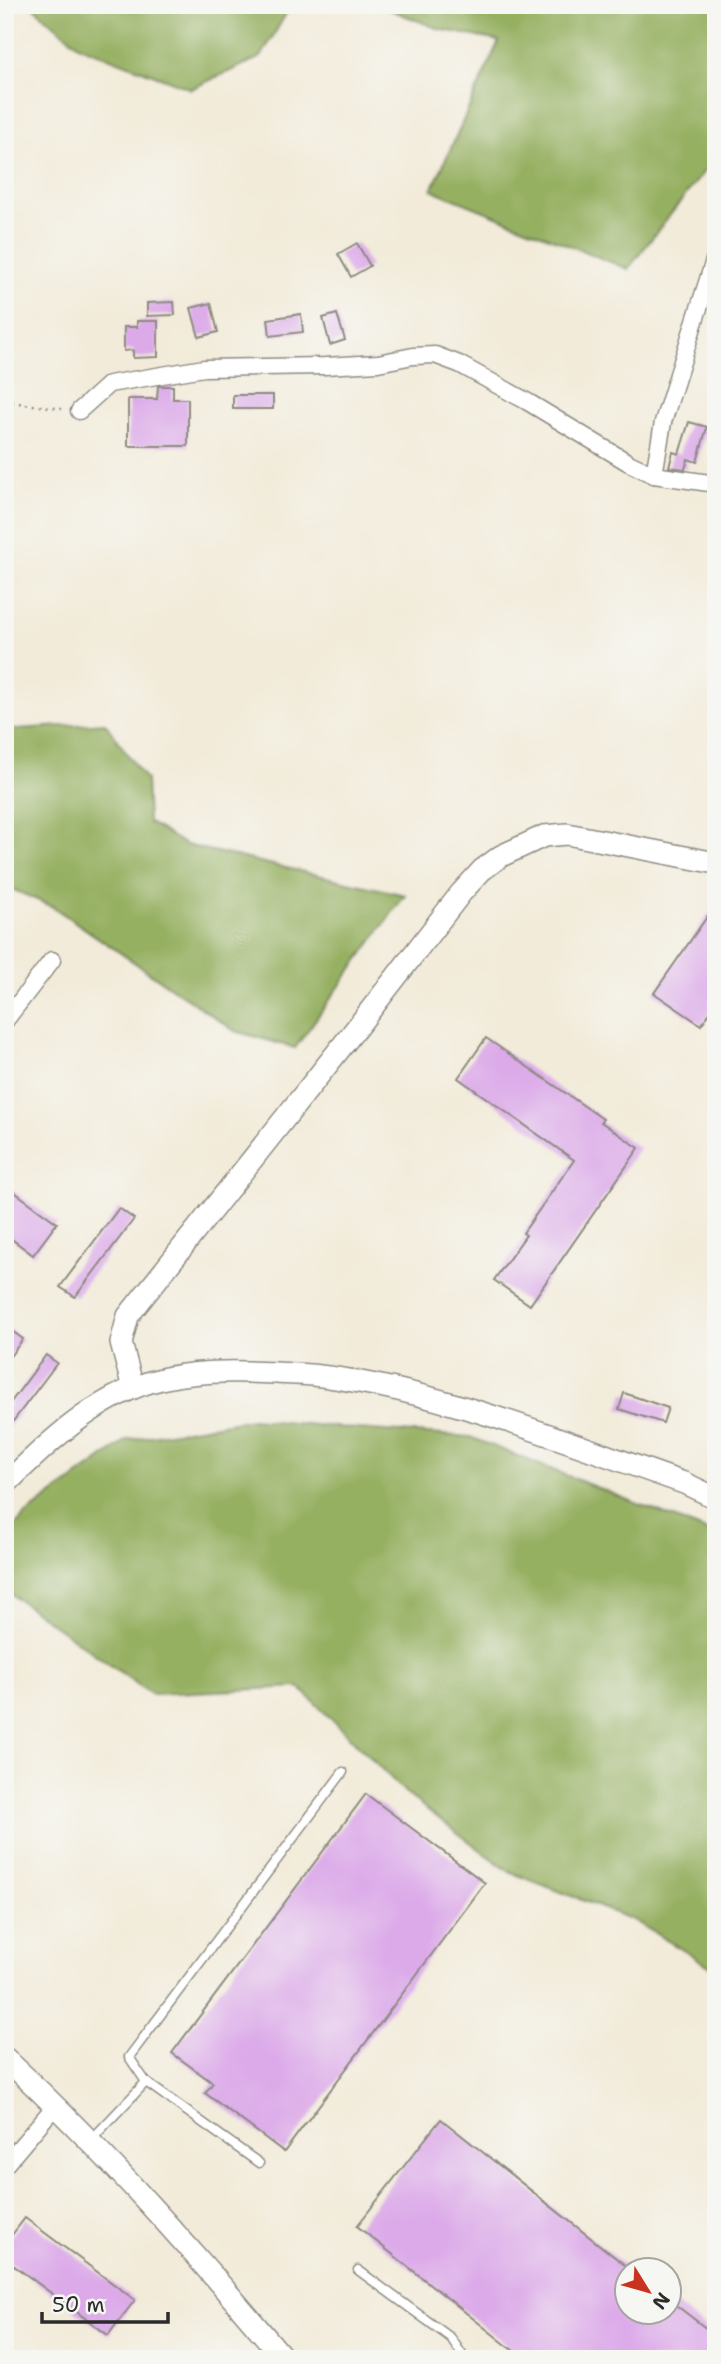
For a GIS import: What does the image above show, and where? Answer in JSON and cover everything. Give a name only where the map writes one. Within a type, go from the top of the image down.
[{"type":"street","points":[[654,475],[663,422],[716,254]]},
{"type":"street","points":[[79,411],[109,384],[204,368],[338,365],[435,355],[459,364],[654,475],[716,484]]},
{"type":"street","points":[[133,1388],[121,1343],[128,1316],[461,892],[482,870],[522,845],[544,836],[567,834],[716,863]]},
{"type":"street","points":[[5,1021],[52,960]]},
{"type":"street","points":[[5,1485],[84,1415],[133,1388],[170,1377],[247,1371],[329,1377],[401,1391],[480,1412],[684,1483],[716,1498]]},
{"type":"street","points":[[5,2058],[90,2141],[245,2311],[284,2359]]},
{"type":"street","points":[[5,2165],[55,2106]]},
{"type":"lane","points":[[259,2162],[146,2082],[129,2057],[343,1772]]},
{"type":"lane","points":[[90,2141],[146,2082]]},
{"type":"lane","points":[[358,2270],[451,2338],[465,2359]]},
{"type":"path","points":[[5,401],[79,411]]},
{"type":"green space","points":[[31,5],[291,5],[261,57],[191,89],[79,46]]},
{"type":"green space","points":[[378,5],[716,5],[716,156],[628,269],[432,190],[499,41],[439,29]]},
{"type":"green space","points":[[105,723],[146,780],[148,822],[186,845],[405,895],[295,1048],[235,1031],[53,907],[5,886],[5,730]]},
{"type":"green space","points":[[252,1419],[470,1437],[716,1535],[716,1970],[633,1920],[510,1872],[409,1796],[299,1687],[151,1694],[5,1590],[5,1538],[25,1515],[127,1440]]},
{"type":"building","points":[[357,243],[370,266],[351,277],[338,254]]},
{"type":"building","points":[[174,302],[175,315],[147,316],[147,303]]},
{"type":"building","points":[[211,303],[218,332],[199,337],[191,308]]},
{"type":"building","points":[[301,314],[303,332],[270,336],[268,319]]},
{"type":"building","points":[[337,314],[345,340],[330,345],[323,318]]},
{"type":"building","points":[[137,321],[158,321],[158,357],[133,358],[133,350],[124,351],[124,327],[137,327]]},
{"type":"building","points":[[158,386],[173,386],[173,399],[188,399],[188,446],[128,446],[128,399],[157,399]]},
{"type":"building","points":[[233,395],[273,395],[273,409],[233,409]]},
{"type":"building","points":[[689,422],[707,427],[697,462],[688,459],[685,469],[669,467],[673,452],[679,454]]},
{"type":"building","points":[[716,904],[716,1004],[701,1025],[654,993]]},
{"type":"building","points":[[486,1038],[603,1119],[601,1122],[639,1148],[530,1305],[494,1280],[574,1160],[458,1078]]},
{"type":"building","points":[[5,1185],[57,1223],[33,1255],[5,1234]]},
{"type":"building","points":[[119,1208],[134,1219],[75,1297],[60,1287]]},
{"type":"building","points":[[5,1326],[23,1339],[5,1363]]},
{"type":"building","points":[[46,1355],[57,1363],[5,1432],[5,1410]]},
{"type":"building","points":[[624,1393],[668,1408],[663,1423],[619,1409]]},
{"type":"building","points":[[366,1794],[485,1883],[284,2152],[205,2093],[213,2083],[172,2053]]},
{"type":"building","points":[[441,2119],[613,2256],[612,2326],[682,2326],[682,2310],[716,2336],[716,2359],[524,2359],[357,2226]]},
{"type":"building","points":[[25,2218],[135,2300],[108,2335],[5,2259],[5,2244]]}]
